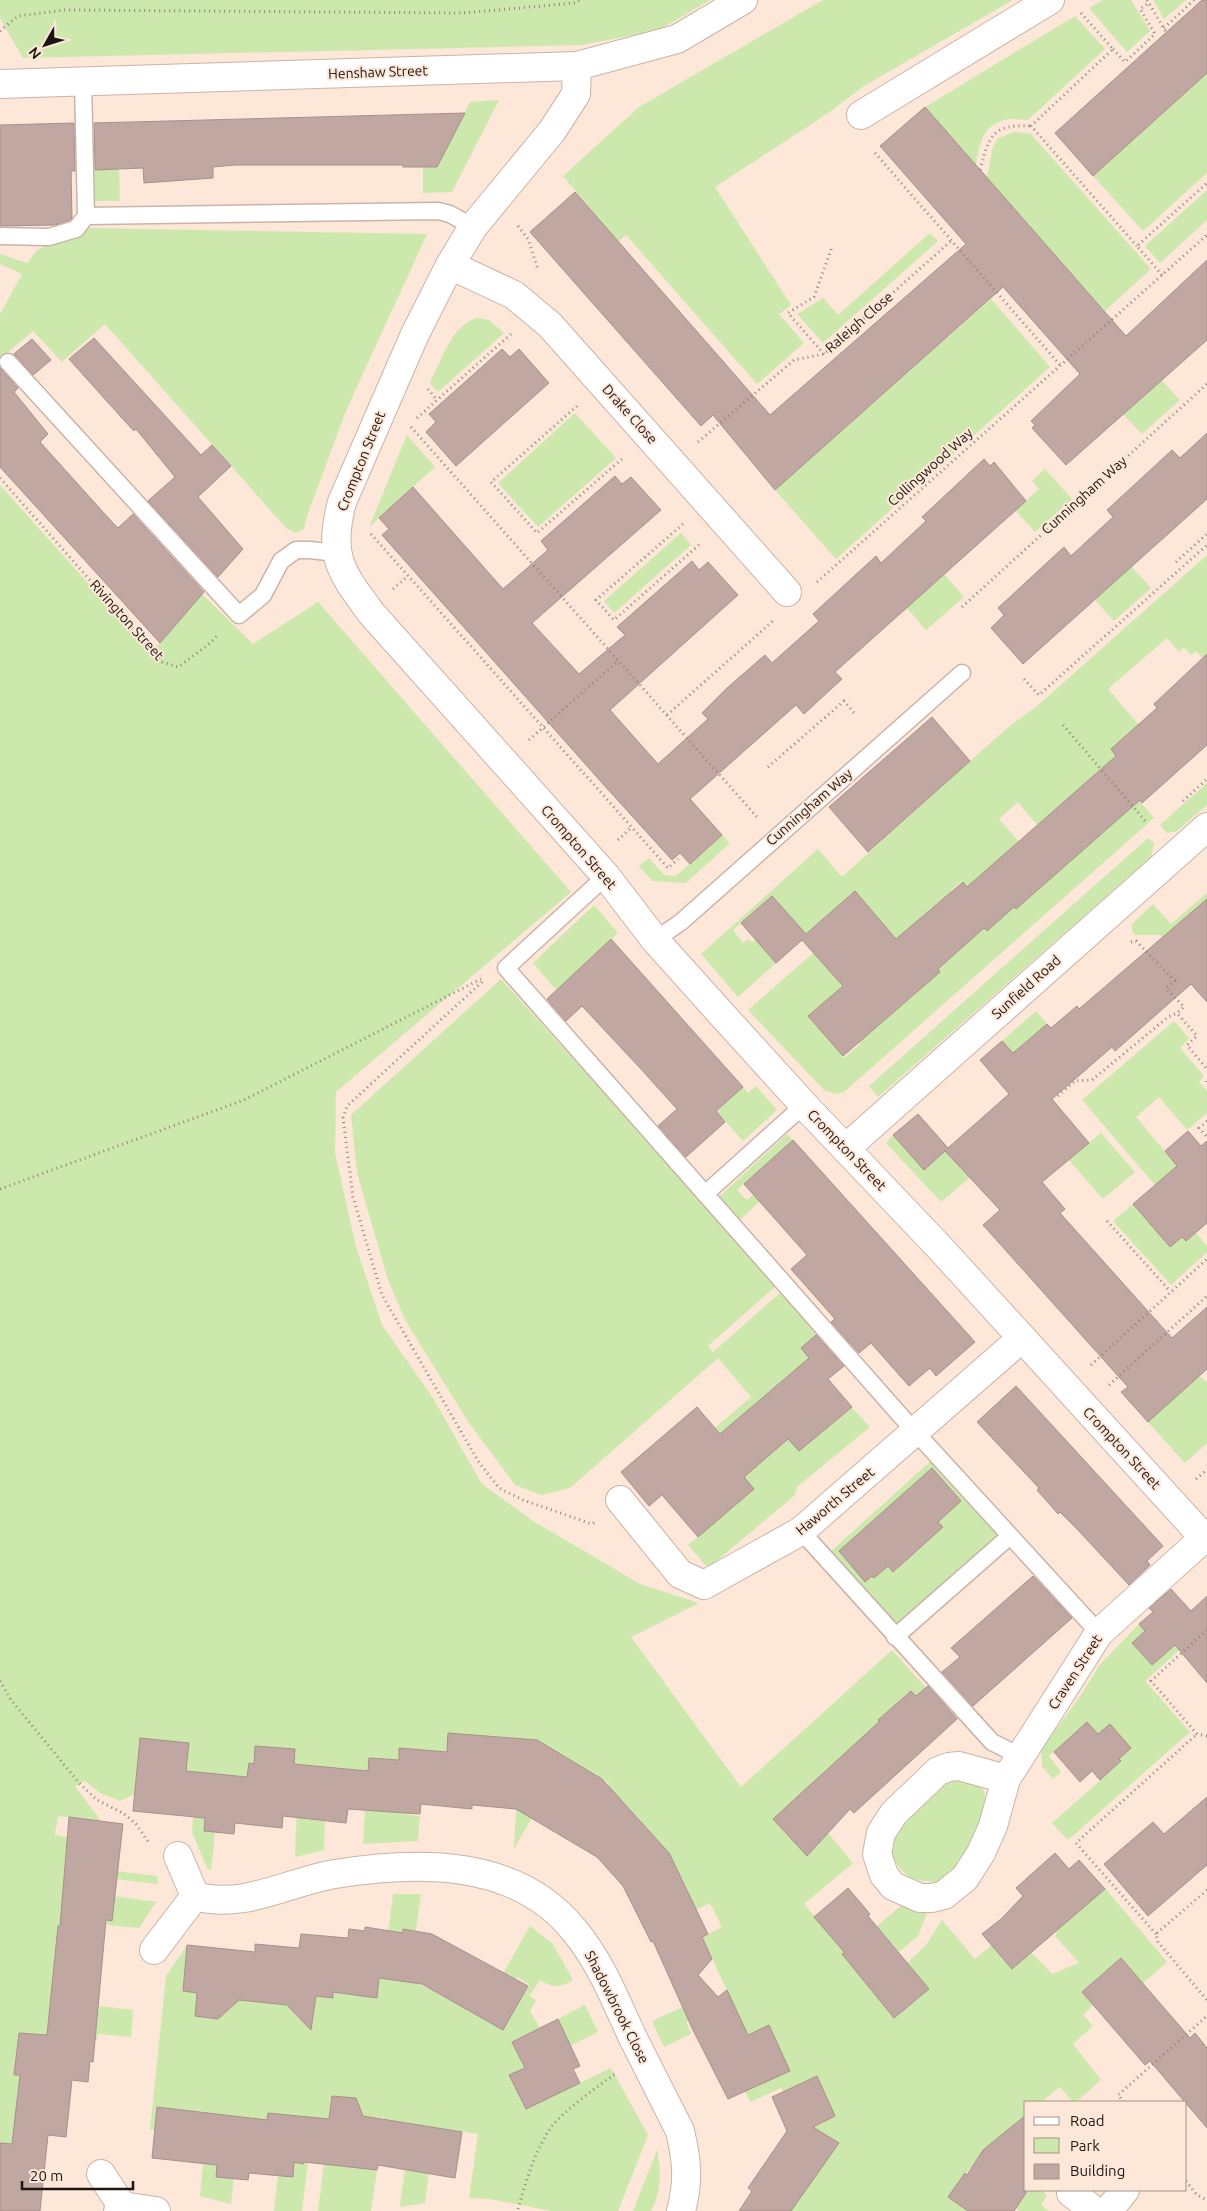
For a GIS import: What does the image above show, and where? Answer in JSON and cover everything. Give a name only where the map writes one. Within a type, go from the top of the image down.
[{"type":"street","name":"Henshaw Street","points":[[0,84],[577,66],[677,39],[743,0]]},
{"type":"street","points":[[861,115],[1050,0]]},
{"type":"street","name":"Crompton Street","points":[[577,66],[576,94],[552,131],[473,226],[450,265],[415,334],[342,502],[335,528],[336,553],[348,582],[372,614],[606,876],[655,940],[804,1105],[1022,1338],[1206,1539]]},
{"type":"street","name":"Drake Close","points":[[450,265],[514,295],[550,325],[787,592]]},
{"type":"street","name":"Sunfield Road","points":[[846,1148],[1207,827]]},
{"type":"street","name":"Haworth Street","points":[[620,1500],[680,1574],[704,1585],[802,1531],[1022,1338]]},
{"type":"street","name":"Craven Street","points":[[1006,1779],[960,1766],[938,1771],[894,1813],[881,1833],[877,1854],[884,1874],[893,1886],[920,1898],[944,1895],[954,1889],[972,1869],[988,1839],[1000,1807],[1006,1779],[1099,1634],[1206,1539]]},
{"type":"street","points":[[154,1950],[195,1896],[178,1856]]},
{"type":"street","name":"Shadowbrook Close","points":[[195,1896],[210,1901],[233,1901],[303,1881],[336,1874],[426,1867],[448,1867],[480,1872],[507,1881],[533,1894],[555,1910],[574,1929],[598,1965],[680,2130],[687,2160],[686,2187],[680,2211]]},
{"type":"street","points":[[101,2174],[120,2208],[156,2211]]},
{"type":"street","points":[[1108,2211],[1124,2191]]},
{"type":"street","points":[[1071,2193],[1095,2211]]},
{"type":"lane","points":[[0,236],[49,237],[76,229],[86,216],[83,80]]},
{"type":"lane","points":[[86,216],[438,211],[450,214],[473,226]]},
{"type":"lane","points":[[8,362],[239,615],[264,595],[281,561],[296,550],[336,553]]},
{"type":"lane","name":"Cunningham Way","points":[[655,940],[681,922],[962,673]]},
{"type":"lane","points":[[606,876],[506,968],[916,1432],[1099,1634]]},
{"type":"lane","points":[[705,1194],[804,1105]]},
{"type":"lane","points":[[802,1531],[895,1637],[992,1742],[1020,1756]]},
{"type":"lane","points":[[895,1637],[1010,1536]]},
{"type":"path","points":[[0,31],[18,16],[65,10],[463,13],[575,3],[580,0]]},
{"type":"path","points":[[1164,28],[1194,0]]},
{"type":"path","points":[[1077,9],[1125,62],[1155,34],[1140,9],[1148,1],[1166,32]]},
{"type":"path","points":[[1031,126],[1113,49]]},
{"type":"path","points":[[980,170],[988,142],[998,132],[1012,125],[1031,126],[1162,275]]},
{"type":"path","points":[[875,154],[1061,366]]},
{"type":"path","points":[[1136,246],[1207,183]]},
{"type":"path","points":[[516,225],[528,238],[540,278]]},
{"type":"path","name":"Collingwood Way","points":[[815,584],[1207,235]]},
{"type":"path","name":"Raleigh Close","points":[[690,448],[794,360],[824,354],[951,241]]},
{"type":"path","points":[[824,354],[788,313],[814,297],[832,247]]},
{"type":"path","points":[[416,419],[512,332]]},
{"type":"path","points":[[424,384],[437,400]]},
{"type":"path","name":"Cunningham Way","points":[[962,606],[1207,384]]},
{"type":"path","points":[[578,405],[491,482],[536,533],[624,458]]},
{"type":"path","points":[[409,425],[745,803]]},
{"type":"path","name":"Rivington Street","points":[[0,478],[162,662],[178,667],[208,645],[239,615]]},
{"type":"path","points":[[683,524],[596,600],[614,620],[701,544]]},
{"type":"path","points":[[370,534],[668,868],[678,859]]},
{"type":"path","points":[[1176,562],[1207,534]]},
{"type":"path","points":[[1024,679],[1039,695],[1207,545]]},
{"type":"path","points":[[387,594],[408,576]]},
{"type":"path","points":[[667,715],[774,620]]},
{"type":"path","points":[[523,746],[618,661]]},
{"type":"path","points":[[768,767],[844,701],[855,714]]},
{"type":"path","points":[[1063,725],[1147,823]]},
{"type":"path","points":[[612,845],[632,827]]},
{"type":"path","points":[[1058,1096],[1075,1081],[1092,1080],[1168,1017],[1184,1007],[1166,988],[1175,981],[1136,941],[1124,942]]},
{"type":"path","points":[[0,1189],[244,1100],[488,976],[347,1106],[343,1118],[353,1197],[382,1295],[478,1461],[500,1488],[523,1500],[592,1524],[620,1500]]},
{"type":"path","points":[[1177,1013],[1197,1036],[1187,1045],[1207,1069]]},
{"type":"path","points":[[1207,1121],[1199,1128],[1207,1137]]},
{"type":"path","points":[[1107,1221],[1170,1292]]},
{"type":"path","points":[[1085,1371],[1207,1259]]},
{"type":"path","points":[[1088,1411],[1104,1390],[1207,1296]]},
{"type":"path","points":[[1190,1485],[1207,1470]]},
{"type":"path","points":[[1207,1630],[1151,1681],[1197,1734],[1207,1736]]},
{"type":"path","points":[[0,1681],[11,1700],[80,1784],[97,1800],[123,1813],[136,1824],[152,1846]]},
{"type":"path","points":[[1197,1734],[1076,1842],[1156,1934],[1158,1942],[1207,2000]]},
{"type":"path","points":[[1156,1934],[1207,1890]]},
{"type":"path","points":[[1123,2101],[1118,2095],[1207,2016]]},
{"type":"path","points":[[518,2209],[530,2168],[552,2126],[590,2092],[619,2072]]},
{"type":"path","points":[[1187,2182],[1197,2196],[1207,2200]]},
{"type":"green space","points":[[0,0],[710,0],[659,30],[582,45],[23,58],[0,18]]},
{"type":"green space","points":[[823,0],[1013,0],[864,86],[827,114],[715,187],[791,305],[779,314],[804,343],[757,384],[626,235],[618,242],[563,176],[639,107]]},
{"type":"green space","points":[[1103,0],[1131,0],[1150,31],[1127,52],[1089,8]]},
{"type":"green space","points":[[1153,0],[1186,0],[1164,19]]},
{"type":"green space","points":[[1075,16],[1105,49],[1028,120],[1006,119],[991,127],[980,144],[976,165],[925,107]]},
{"type":"green space","points":[[1207,73],[1207,173],[1143,231],[1093,176]]},
{"type":"green space","points":[[499,100],[452,192],[423,193],[423,167],[437,167],[470,102]]},
{"type":"green space","points":[[1014,132],[1030,133],[1151,269],[1105,311],[987,178],[992,150],[997,139]]},
{"type":"green space","points":[[119,169],[120,201],[95,201],[94,170]]},
{"type":"green space","points":[[1207,190],[1207,220],[1160,263],[1145,246]]},
{"type":"green space","points":[[86,228],[427,234],[345,413],[304,529],[296,533],[287,529],[105,324],[62,362],[33,331],[0,359],[0,314],[22,274],[0,264],[0,254],[27,263],[37,250]]},
{"type":"green space","points":[[930,233],[938,241],[823,343],[797,314],[823,298],[838,315]]},
{"type":"green space","points":[[991,299],[1050,367],[836,559],[775,490]]},
{"type":"green space","points":[[477,318],[489,320],[504,333],[438,392],[430,383],[448,345],[460,328]]},
{"type":"green space","points":[[1154,372],[1180,400],[1142,434],[1123,414]]},
{"type":"green space","points":[[575,413],[616,458],[538,527],[498,483]]},
{"type":"green space","points":[[407,435],[435,467],[370,526],[370,525]]},
{"type":"green space","points":[[1045,469],[1072,499],[1035,532],[1015,510],[1039,489],[1032,481]]},
{"type":"green space","points":[[0,485],[149,651],[160,643],[202,594],[253,644],[318,602],[571,892],[336,1092],[335,1153],[356,1247],[382,1325],[433,1398],[482,1484],[533,1521],[640,1584],[699,1603],[631,1637],[741,1787],[892,1650],[928,1690],[918,1699],[910,1691],[879,1719],[897,1741],[857,1742],[820,1775],[827,1783],[798,1796],[773,1819],[802,1851],[828,1833],[853,1863],[804,1904],[845,1952],[843,1954],[907,1963],[926,1945],[942,1920],[975,1959],[992,1945],[1013,1969],[1031,1952],[1052,1974],[1079,1963],[1055,1936],[1057,1933],[1055,1931],[1105,1888],[1167,1962],[1143,1983],[1093,2005],[1083,2015],[1093,2026],[1073,2044],[1101,2080],[1077,2101],[1072,2101],[1060,2087],[1042,2101],[1024,2101],[1024,2117],[977,2159],[948,2197],[968,2211],[791,2211],[839,2143],[825,2134],[788,2151],[802,2132],[835,2116],[817,2077],[784,2092],[781,2088],[750,2102],[745,2091],[779,2048],[769,2025],[724,2046],[713,2023],[737,2012],[702,1937],[722,1927],[710,1903],[678,1918],[688,1892],[670,1856],[640,1860],[659,1842],[628,1807],[586,1845],[577,1838],[609,1783],[566,1757],[514,1849],[516,1809],[525,1810],[526,1739],[449,1733],[447,1752],[400,1748],[399,1760],[369,1758],[367,1786],[350,1785],[351,1769],[309,1765],[304,1819],[325,1821],[324,1850],[295,1857],[297,1806],[290,1805],[295,1750],[256,1746],[254,1764],[249,1763],[245,1809],[240,1776],[202,1773],[197,1817],[205,1818],[215,1832],[211,1871],[207,1868],[192,1832],[194,1801],[184,1800],[189,1743],[135,1794],[120,1801],[100,1793],[85,1781],[75,1786],[101,1821],[58,1816],[55,1835],[72,1838],[99,1869],[157,1876],[158,1884],[64,1872],[61,1916],[111,1921],[114,1896],[156,1902],[139,1928],[98,1924],[97,1930],[58,1926],[54,1968],[90,1972],[49,2023],[96,2028],[99,2006],[133,2010],[131,2037],[98,2034],[97,2040],[20,2033],[14,2075],[68,2080],[66,2095],[18,2090],[14,2131],[39,2147],[0,2147]]},
{"type":"green space","points":[[681,533],[691,545],[614,613],[604,601]]},
{"type":"green space","points":[[1207,555],[1207,663],[1196,651],[1191,655],[1184,647],[1179,652],[1167,638],[1108,689],[1146,733],[1130,732],[1111,749],[1118,758],[1109,766],[1154,818],[844,1092],[835,1094],[824,1090],[748,1010],[842,928],[855,891],[807,936],[772,896],[733,930],[743,943],[749,939],[752,942],[756,940],[776,963],[738,997],[701,954],[818,849],[842,877],[1011,725],[1036,707]],"holes":[[[1078,790],[1016,909],[1015,909],[1000,891],[1019,842],[999,819],[1018,802],[1037,825]],[[962,881],[968,889],[987,931],[984,928],[937,969],[940,972],[925,985],[901,935],[911,926],[916,932],[957,899],[951,890]],[[860,951],[897,979],[913,996],[896,1010],[893,1007],[857,1040],[860,1044],[844,1058],[809,1016],[843,986],[833,975]]]},
{"type":"green space","points":[[1125,559],[1151,588],[1114,621],[1095,600],[1119,578]]},
{"type":"green space","points":[[937,566],[964,597],[926,630],[906,607]]},
{"type":"green space","points":[[1207,783],[1207,805],[1177,831],[1167,833],[1160,825]]},
{"type":"green space","points":[[722,835],[730,843],[686,883],[653,881],[639,866],[649,858],[664,875],[676,876]]},
{"type":"green space","points":[[1148,838],[1154,843],[1151,857],[878,1097],[869,1086]]},
{"type":"green space","points":[[1207,893],[1207,921],[1163,938],[1160,935],[1135,935],[1132,931],[1132,924],[1153,904],[1171,924]]},
{"type":"green space","points":[[594,905],[618,933],[556,990],[533,963]]},
{"type":"green space","points":[[501,979],[777,1285],[708,1346],[713,1352],[782,1291],[818,1333],[801,1348],[809,1358],[743,1415],[774,1451],[788,1439],[799,1451],[851,1407],[870,1427],[797,1487],[794,1496],[708,1568],[688,1545],[754,1489],[721,1450],[715,1428],[751,1397],[718,1358],[570,1488],[541,1495],[515,1485],[469,1423],[405,1320],[387,1277],[357,1173],[351,1115]]},
{"type":"green space","points":[[1036,1011],[1047,1024],[1021,1046],[1048,1095],[1056,1105],[941,1202],[886,1143],[893,1135],[945,1151],[965,1173],[988,1152],[1031,1074],[1002,1041]]},
{"type":"green space","points":[[1174,1021],[1189,1038],[1180,1048],[1204,1076],[1199,1082],[1207,1091],[1207,1113],[1187,1130],[1159,1097],[1136,1117],[1177,1166],[1155,1185],[1082,1100]]},
{"type":"green space","points":[[756,1086],[777,1110],[743,1141],[716,1111],[743,1087],[748,1093]]},
{"type":"green space","points":[[1101,1133],[1135,1172],[1103,1199],[1069,1160]]},
{"type":"green space","points":[[787,1134],[793,1140],[737,1190],[747,1200],[764,1185],[770,1192],[740,1220],[719,1197]]},
{"type":"green space","points":[[1133,1204],[1169,1247],[1182,1237],[1186,1241],[1196,1233],[1207,1246],[1207,1252],[1171,1285],[1113,1221]]},
{"type":"green space","points":[[1199,1376],[1207,1382],[1207,1443],[1185,1463],[1148,1422]]},
{"type":"green space","points":[[932,1460],[998,1534],[897,1626],[830,1552]],"holes":[[[883,1513],[938,1522],[943,1527],[932,1537],[928,1532],[900,1556],[905,1562],[894,1572],[888,1566],[874,1578],[872,1576],[865,1581],[839,1551]]]},
{"type":"green space","points":[[1207,1616],[1207,1625],[1145,1681],[1190,1732],[1068,1840],[1052,1823],[1121,1762],[1119,1759],[1131,1748],[1110,1724],[1098,1734],[1087,1722],[1049,1756],[1061,1772],[1053,1779],[1042,1766],[1041,1750],[1081,1695],[1099,1666],[1139,1624],[1145,1631],[1132,1643],[1152,1665]]},
{"type":"green space","points":[[950,1779],[973,1782],[983,1789],[985,1806],[979,1829],[964,1859],[949,1874],[938,1882],[915,1879],[906,1874],[891,1857],[893,1837],[909,1813],[934,1790]]},
{"type":"green space","points":[[381,1804],[407,1806],[407,1815],[420,1816],[418,1841],[363,1844],[365,1811],[380,1811]]},
{"type":"green space","points":[[393,1894],[421,1894],[416,1931],[403,1929],[403,1936],[388,1935]]},
{"type":"green space","points":[[902,1905],[927,1913],[918,1936],[899,1952],[877,1926]]},
{"type":"green space","points":[[530,1926],[553,1944],[573,1980],[564,1985],[556,1986],[540,1980],[529,1996],[536,2000],[530,2011],[540,2028],[512,2041],[525,2068],[509,2075],[526,2109],[611,2068],[648,2135],[618,2211],[551,2211],[490,2199],[469,2198],[478,2134],[398,2122],[380,2148],[384,2118],[357,2115],[356,2099],[335,2096],[331,2099],[327,2140],[311,2138],[302,2211],[274,2211],[278,2176],[293,2177],[294,2162],[303,2164],[308,2117],[268,2113],[262,2158],[217,2162],[234,2178],[231,2204],[200,2196],[204,2156],[198,2154],[203,2112],[157,2107],[155,2130],[150,2130],[166,1976],[187,1945],[183,1991],[197,1993],[195,2012],[199,2017],[218,2019],[230,1960],[240,2000],[281,2005],[286,1962],[309,2017],[314,2013],[316,1996],[333,1998],[336,1965],[344,1965],[341,1993],[377,1998],[379,1978],[409,1982],[429,1948],[420,1985],[429,1988],[503,2029],[529,1984],[517,1977],[513,1984],[501,1977]]},
{"type":"green space","points":[[585,2005],[598,2032],[564,2049],[556,2031],[562,2028],[558,2019]]},
{"type":"green space","points":[[687,2005],[693,2018],[686,2022],[691,2034],[664,2047],[652,2021]]},
{"type":"green space","points":[[657,2150],[660,2181],[655,2203],[651,2211],[633,2211]]},
{"type":"green space","points":[[366,2160],[365,2169],[377,2170],[371,2211],[318,2211],[324,2164]]},
{"type":"green space","points":[[405,2169],[429,2170],[425,2203],[400,2207]]},
{"type":"green space","points":[[1027,2191],[1042,2191],[1047,2195],[1041,2205],[1049,2211],[1019,2211],[1016,2208]]},
{"type":"building","points":[[1202,0],[1207,0],[1207,73],[1093,176],[1055,133]]},
{"type":"building","points":[[925,107],[1126,336],[1207,260],[1207,340],[1066,465],[1032,428],[1035,425],[1031,421],[1080,374],[1003,287],[775,490],[713,415],[701,426],[530,232],[575,192],[770,415],[966,244],[880,146]]},
{"type":"building","points":[[465,113],[437,167],[403,167],[403,165],[235,165],[213,167],[213,178],[144,183],[143,168],[95,170],[94,123]]},
{"type":"building","points":[[74,123],[75,171],[71,171],[72,218],[55,225],[0,226],[0,125]]},
{"type":"building","points":[[94,338],[201,455],[212,445],[231,466],[198,497],[243,549],[218,577],[148,501],[175,477],[136,429],[134,431],[69,359]]},
{"type":"building","points":[[32,339],[51,360],[33,375],[14,354]]},
{"type":"building","points":[[502,349],[510,357],[519,349],[549,383],[456,466],[426,432],[436,422],[429,414]]},
{"type":"building","points":[[0,368],[18,388],[14,392],[48,434],[40,442],[112,522],[118,528],[133,514],[204,592],[160,643],[0,467]]},
{"type":"building","points":[[1207,433],[1207,499],[1023,664],[991,628],[1004,615],[998,608],[1064,547],[1071,556],[1113,517],[1107,510],[1172,450],[1180,458]]},
{"type":"building","points":[[984,459],[990,466],[994,462],[1026,501],[835,672],[842,679],[804,714],[796,705],[690,799],[722,835],[690,864],[680,853],[672,860],[603,784],[382,535],[389,529],[379,518],[413,487],[503,589],[548,550],[541,541],[615,476],[622,484],[631,477],[661,510],[532,623],[579,674],[625,635],[617,627],[692,561],[699,570],[708,562],[738,595],[610,710],[658,764],[708,719],[702,713],[727,688],[765,655],[772,663],[819,621],[813,614],[876,556],[881,563],[926,521],[922,517]]},
{"type":"building","points":[[1207,654],[1207,745],[1142,803],[1140,800],[1016,909],[1014,907],[987,931],[984,928],[938,969],[940,972],[843,1056],[808,1016],[843,986],[802,940],[776,963],[741,923],[772,896],[806,934],[855,891],[896,939],[963,882],[967,887],[1116,756],[1111,749],[1157,708],[1154,704]]},
{"type":"building","points":[[932,717],[970,761],[868,852],[829,807]]},
{"type":"building","points":[[1207,899],[1207,1002],[1191,984],[1115,1051],[1112,1047],[1052,1099],[1089,1143],[1042,1182],[1065,1209],[1060,1213],[1172,1338],[1207,1307],[1207,1369],[1148,1422],[1121,1392],[1128,1387],[983,1225],[1000,1210],[945,1151],[924,1170],[893,1135],[918,1114],[948,1148],[1009,1094],[980,1060],[1002,1041],[1013,1053],[1047,1024],[1051,1028],[1077,1006],[1079,1009]]},
{"type":"building","points":[[611,939],[743,1087],[716,1111],[725,1122],[686,1157],[658,1126],[677,1109],[582,1006],[566,1021],[547,999]]},
{"type":"building","points":[[1188,1131],[1201,1146],[1207,1141],[1207,1223],[1186,1241],[1182,1237],[1170,1247],[1133,1204],[1177,1166],[1165,1151]]},
{"type":"building","points":[[793,1140],[975,1342],[936,1376],[930,1368],[909,1386],[871,1343],[859,1353],[831,1322],[835,1319],[791,1269],[807,1255],[744,1184]]},
{"type":"building","points":[[816,1335],[844,1366],[828,1379],[852,1407],[799,1451],[788,1439],[744,1477],[754,1489],[698,1537],[662,1495],[649,1506],[621,1472],[697,1407],[720,1434],[809,1358],[801,1348]]},
{"type":"building","points":[[1016,1386],[1163,1546],[1147,1561],[1150,1565],[1129,1585],[1060,1512],[1058,1514],[1037,1490],[1039,1488],[977,1422]]},
{"type":"building","points":[[932,1468],[961,1501],[938,1522],[943,1527],[893,1572],[888,1566],[874,1578],[872,1576],[865,1582],[839,1551]]},
{"type":"building","points":[[1033,1576],[1072,1618],[973,1706],[942,1672],[960,1657],[951,1648]]},
{"type":"building","points":[[1171,1589],[1191,1611],[1207,1596],[1207,1683],[1175,1645],[1152,1665],[1132,1643],[1145,1631],[1139,1624],[1153,1612],[1149,1608]]},
{"type":"building","points":[[928,1686],[957,1719],[854,1813],[850,1809],[807,1856],[773,1819],[911,1691],[916,1696]]},
{"type":"building","points":[[1087,1722],[1098,1734],[1110,1724],[1131,1748],[1119,1759],[1121,1761],[1100,1780],[1092,1771],[1080,1782],[1054,1752]]},
{"type":"building","points":[[448,1733],[537,1740],[602,1779],[669,1853],[708,1934],[702,1937],[712,1959],[698,1975],[718,1997],[727,1990],[748,2035],[769,2025],[790,2071],[728,2099],[692,2028],[653,1941],[651,1942],[623,1886],[597,1857],[516,1809],[472,1805],[472,1809],[421,1804],[420,1814],[348,1809],[346,1823],[283,1816],[282,1828],[235,1823],[234,1834],[204,1831],[205,1818],[133,1811],[140,1738],[189,1743],[186,1771],[247,1777],[249,1763],[254,1764],[255,1746],[295,1749],[294,1764],[368,1771],[369,1758],[399,1760],[399,1748],[447,1752]]},
{"type":"building","points":[[1207,1797],[1207,1865],[1148,1916],[1104,1864],[1153,1822],[1164,1834]]},
{"type":"building","points":[[69,1817],[123,1824],[112,1921],[106,1920],[93,2062],[90,2061],[88,2082],[72,2080],[66,2137],[48,2135],[40,2211],[0,2211],[0,2143],[12,2144],[20,2075],[14,2075],[19,2033],[47,2035],[58,1926],[60,1926]]},
{"type":"building","points":[[1055,1853],[1069,1869],[1079,1860],[1105,1889],[1012,1969],[982,1934],[1001,1919],[1023,1896],[1016,1888]]},
{"type":"building","points":[[848,1888],[870,1914],[868,1916],[929,1989],[894,2018],[842,1954],[845,1953],[814,1917]]},
{"type":"building","points":[[365,1927],[403,1933],[403,1929],[432,1934],[528,1986],[503,2030],[422,1984],[379,1978],[377,1998],[333,1992],[333,1998],[316,1996],[311,2030],[287,2005],[239,2000],[218,2019],[195,2016],[197,1993],[183,1991],[187,1945],[255,1952],[255,1944],[299,1948],[301,1934],[348,1938],[349,1929],[365,1931]]},
{"type":"building","points":[[1121,1958],[1190,2038],[1195,2033],[1207,2048],[1207,2128],[1187,2104],[1187,2101],[1184,2101],[1150,2061],[1145,2065],[1082,1992]]},
{"type":"building","points":[[558,2019],[580,2066],[573,2069],[580,2083],[526,2109],[509,2075],[525,2068],[512,2042]]},
{"type":"building","points":[[817,2076],[835,2116],[813,2127],[839,2143],[791,2211],[739,2211],[752,2191],[748,2188],[787,2131],[772,2097]]},
{"type":"building","points":[[332,2096],[356,2098],[363,2116],[462,2132],[455,2178],[378,2165],[377,2170],[294,2162],[293,2177],[249,2173],[248,2180],[216,2177],[217,2165],[152,2158],[157,2107],[267,2120],[268,2113],[329,2119]]},
{"type":"building","points":[[1024,2117],[1024,2191],[1026,2193],[1014,2211],[968,2211],[948,2197],[965,2173],[967,2175],[983,2150]]}]
